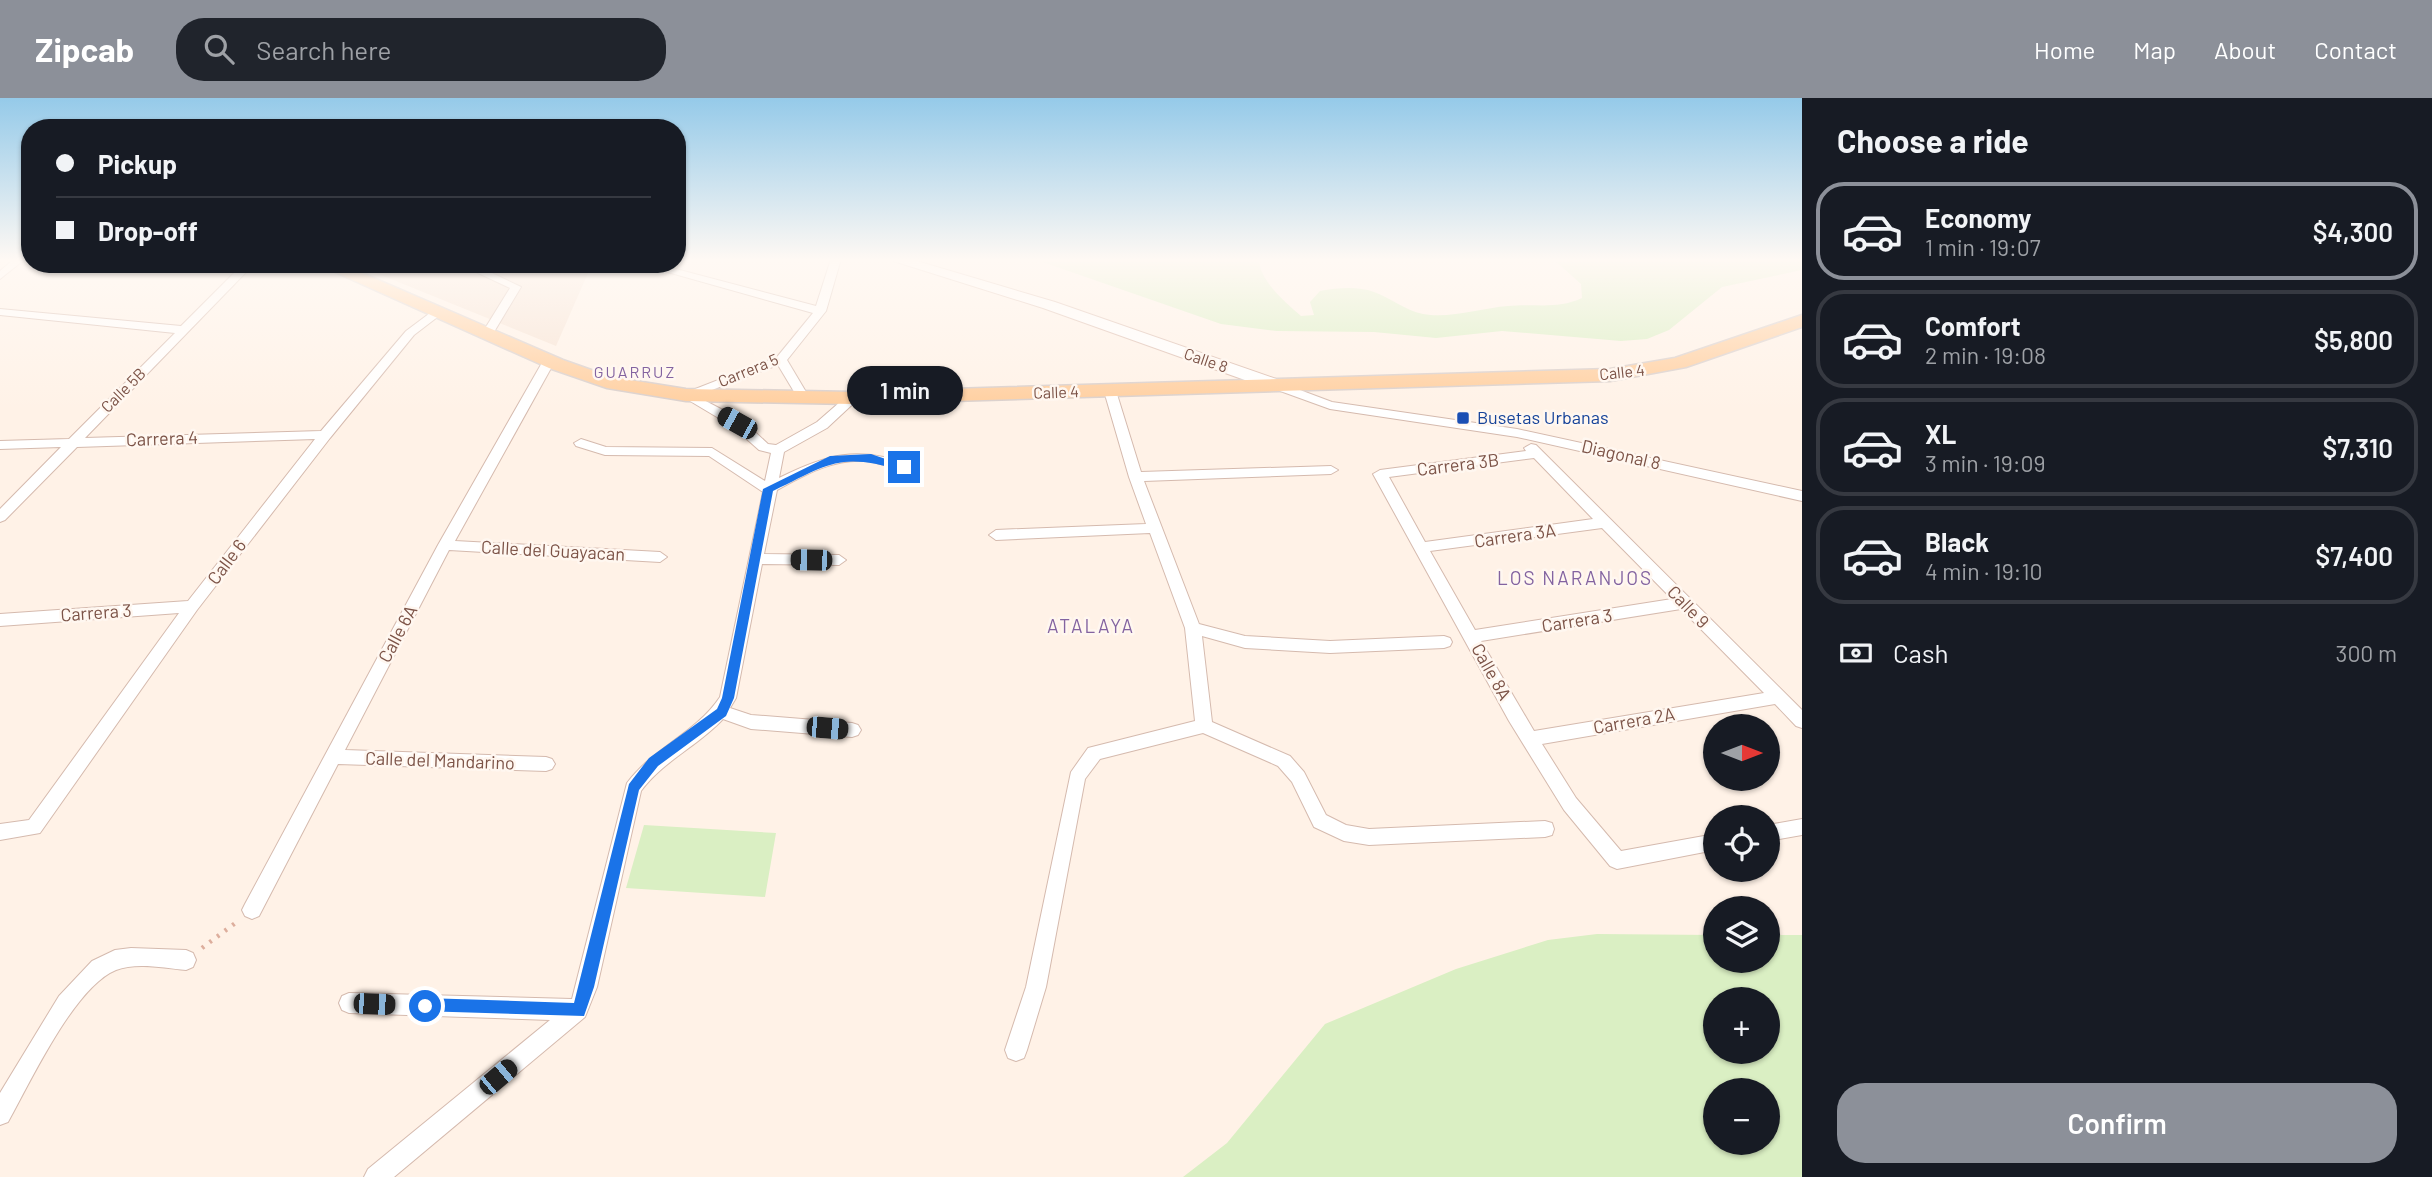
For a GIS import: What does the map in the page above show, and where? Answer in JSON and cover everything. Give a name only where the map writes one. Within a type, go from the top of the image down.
[{"type":"main road","name":"Calle 4","points":[[432,309],[486,335],[607,382],[686,395],[852,398],[1610,375],[1679,363],[1802,321]]},
{"type":"main road","name":"Calle 8","points":[[1061,309],[1276,385]]},
{"type":"street","name":"Calle 5B","points":[[0,517],[203,309]]},
{"type":"street","points":[[486,335],[502,309]]},
{"type":"street","points":[[814,309],[820,311]]},
{"type":"street","name":"Carrera 5","points":[[686,395],[781,360],[820,311]]},
{"type":"street","points":[[0,312],[183,330]]},
{"type":"street","name":"Calle 6","points":[[0,832],[34,827],[192,606],[325,435],[410,333],[438,312]]},
{"type":"street","points":[[781,360],[803,397]]},
{"type":"street","name":"Calle 6A","points":[[252,910],[445,545],[550,361]]},
{"type":"street","name":"Diagonal 8","points":[[1276,385],[1330,405],[1517,433],[1802,496]]},
{"type":"street","points":[[1110,391],[1136,477],[1193,628],[1204,726]]},
{"type":"street","points":[[686,395],[737,423],[764,447],[778,450],[822,425],[852,398]]},
{"type":"street","name":"Calle 9","points":[[1517,433],[1802,721]]},
{"type":"street","name":"Carrera 4","points":[[0,445],[325,435]]},
{"type":"street","points":[[581,443],[605,451],[712,452],[768,489]]},
{"type":"street","points":[[376,1177],[578,1010],[587,987],[633,788],[653,762],[722,712],[728,698],[778,450]]},
{"type":"street","name":"Carrera 3B","points":[[1380,474],[1536,454]]},
{"type":"street","points":[[768,489],[834,458],[871,457],[904,467]]},
{"type":"street","points":[[1136,477],[1331,470]]},
{"type":"street","name":"Calle 8A","points":[[1380,474],[1515,716],[1570,804],[1617,860],[1703,844]]},
{"type":"street","name":"Carrera 3A","points":[[1423,547],[1607,522]]},
{"type":"street","points":[[996,535],[1156,528]]},
{"type":"street","name":"Calle del Guayacan","points":[[445,545],[660,557]]},
{"type":"street","points":[[756,559],[839,560]]},
{"type":"street","name":"Carrera 3","points":[[1471,637],[1684,603]]},
{"type":"street","name":"Carrera 3","points":[[0,620],[192,606]]},
{"type":"street","points":[[1193,628],[1245,642],[1330,647],[1444,642]]},
{"type":"street","name":"Carrera 2A","points":[[1531,738],[1778,697]]},
{"type":"street","points":[[722,712],[751,722],[852,730]]},
{"type":"street","points":[[1016,1050],[1036,987],[1077,777],[1094,753],[1204,726],[1284,761],[1298,777],[1320,821],[1343,833],[1369,837],[1545,829]]},
{"type":"street","name":"Calle del Mandarino","points":[[334,757],[546,764]]},
{"type":"street","points":[[1780,831],[1802,827]]},
{"type":"street","points":[[0,1114],[73,992],[92,972],[116,959],[186,960]]},
{"type":"street","points":[[349,1003],[578,1010]]},
{"type":"path","points":[[186,960],[252,910]]},
{"type":"shaded area","points":[[466,309],[572,309],[556,346]]},
{"type":"green space","points":[[1179,309],[1294,309],[1301,316],[1314,315],[1312,309],[1409,309],[1433,315],[1486,309],[1694,309],[1669,330],[1647,339],[1621,341],[1502,331],[1436,338],[1374,332],[1277,331],[1221,324]]},
{"type":"green space","points":[[644,825],[776,833],[765,897],[626,888]]},
{"type":"green space","points":[[1597,934],[1703,935],[1703,973],[1780,973],[1780,935],[1802,935],[1802,1177],[1183,1177],[1227,1143],[1325,1024],[1456,969],[1548,940]]},
{"type":"place","name":"Busetas Urbanas","points":[[1463,418]]},
{"type":"district","name":"GUARRUZ","points":[[635,372]]},
{"type":"district","name":"LOS NARANJOS","points":[[1575,578]]},
{"type":"district","name":"ATALAYA","points":[[1091,626]]},
{"type":"route","points":[[425,1006],[578,1010],[587,987],[633,788],[653,762],[722,712],[728,698],[768,489],[822,461],[834,458],[871,457],[886,459],[904,467]]}]
